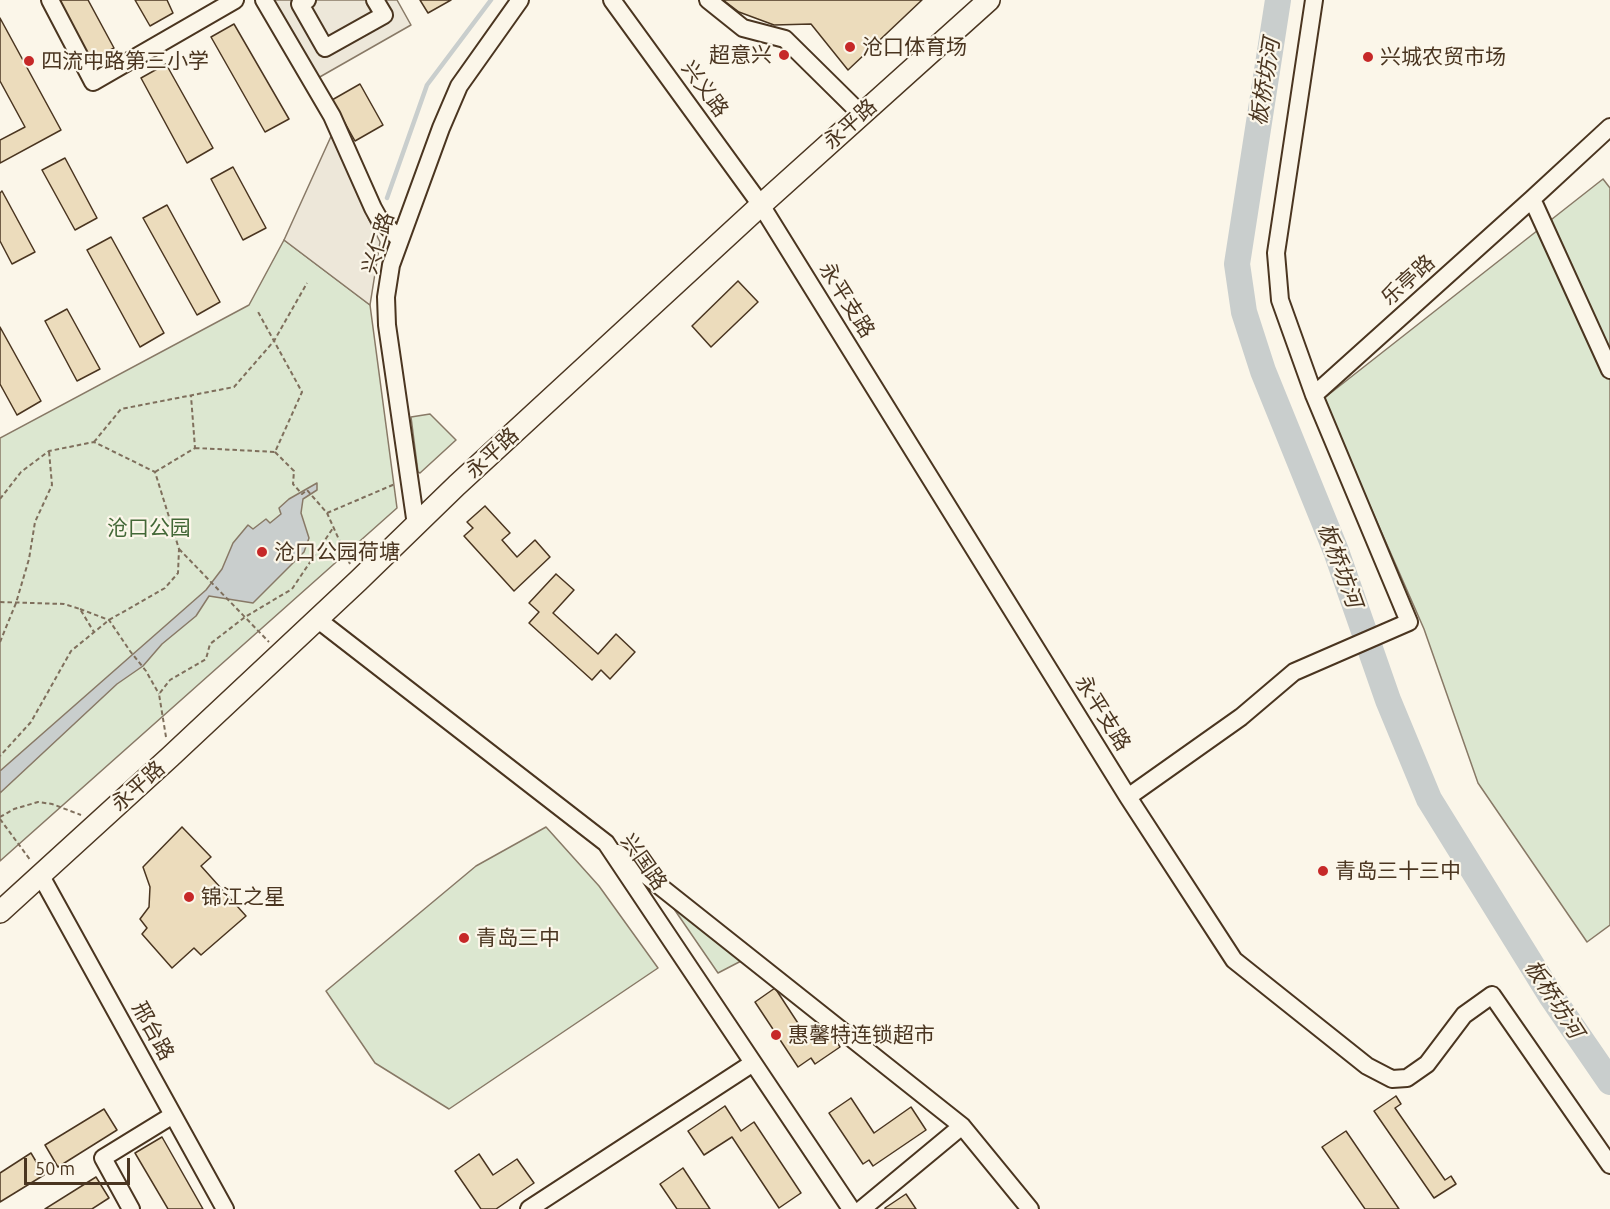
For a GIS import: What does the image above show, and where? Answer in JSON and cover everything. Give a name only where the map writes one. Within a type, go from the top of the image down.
[{"type":"main road","name":"永平路","points":[[0,912],[358,581],[456,485],[861,114],[989,0]]},
{"type":"street","points":[[50,0],[93,82],[235,0]]},
{"type":"street","points":[[264,0],[332,116],[373,208],[400,240]]},
{"type":"street","points":[[307,0],[300,4],[325,48],[384,15],[375,0]]},
{"type":"street","name":"兴仁路","points":[[416,525],[387,325],[386,297],[391,265],[441,128],[459,86],[520,0]]},
{"type":"street","name":"兴义路","points":[[612,0],[761,205]]},
{"type":"street","points":[[708,0],[743,28],[785,39],[861,114]]},
{"type":"street","points":[[1128,797],[1241,717],[1294,672],[1409,622],[1314,395],[1280,300],[1276,253],[1314,0]]},
{"type":"street","name":"乐亭路","points":[[1314,395],[1610,127]]},
{"type":"street","points":[[1532,200],[1610,370]]},
{"type":"street","name":"永平支路","points":[[761,205],[1128,797],[1234,960],[1367,1066],[1392,1078],[1407,1078],[1427,1064],[1464,1015],[1492,995],[1610,1165]]},
{"type":"street","name":"兴国路","points":[[317,619],[606,843],[851,1209]]},
{"type":"street","points":[[606,843],[962,1126],[1030,1209]]},
{"type":"street","name":"邢台路","points":[[41,876],[225,1209]]},
{"type":"street","points":[[540,1206],[753,1063]]},
{"type":"street","points":[[131,1209],[103,1158],[174,1115]]},
{"type":"street","points":[[862,1209],[962,1126]]},
{"type":"path","points":[[94,442],[121,409],[234,387],[274,341],[307,283]]},
{"type":"path","points":[[257,310],[302,392],[275,452]]},
{"type":"path","points":[[190,396],[195,447]]},
{"type":"path","points":[[0,500],[21,472],[49,451],[94,442],[155,472],[179,549],[178,573],[165,588],[109,620],[71,651],[31,722],[0,756]]},
{"type":"path","points":[[155,472],[195,447],[275,452],[294,471],[292,484],[302,494],[307,490],[327,513],[358,581]]},
{"type":"path","points":[[0,642],[16,603],[29,559],[35,522],[52,485],[49,451]]},
{"type":"path","points":[[327,513],[409,478]]},
{"type":"path","points":[[159,694],[170,680],[206,659],[210,644],[245,617],[292,589],[333,528]]},
{"type":"path","points":[[179,549],[280,653]]},
{"type":"path","points":[[0,602],[64,604],[109,620],[146,671],[159,694],[170,757]]},
{"type":"path","points":[[80,609],[94,632]]},
{"type":"path","points":[[41,876],[0,818],[14,809],[38,802],[52,804],[97,822]]},
{"type":"green space","points":[[1603,179],[1610,188],[1610,925],[1587,942],[1478,783],[1424,629],[1323,399]]},
{"type":"green space","name":"沧口公园","points":[[284,240],[370,305],[397,508],[0,861],[0,438],[249,305]]},
{"type":"green space","points":[[430,414],[456,440],[420,473],[418,472],[411,417]]},
{"type":"green space","points":[[546,827],[599,886],[658,968],[449,1109],[375,1063],[326,991],[476,866]]},
{"type":"green space","points":[[672,906],[743,960],[718,973]]},
{"type":"shaded area","points":[[274,0],[397,0],[411,25],[318,78]]},
{"type":"shaded area","points":[[333,132],[380,242],[370,305],[284,240]]},
{"type":"shaded area","points":[[317,483],[317,490],[303,499],[301,513],[309,538],[304,552],[253,603],[209,596],[196,616],[162,644],[143,666],[117,684],[0,793],[0,771],[206,590],[222,569],[233,543],[248,525],[253,529],[266,519],[270,523],[281,514],[279,508],[289,499]]},
{"type":"building","points":[[57,0],[88,0],[114,48],[90,61]]},
{"type":"building","points":[[135,0],[167,0],[173,13],[150,26]]},
{"type":"building","points":[[420,0],[451,0],[428,13]]},
{"type":"building","name":"沧口体育场","points":[[723,0],[922,0],[848,70],[811,24],[774,25],[739,12]]},
{"type":"building","points":[[0,18],[61,130],[0,163],[0,140],[25,127],[0,81]]},
{"type":"building","points":[[234,24],[289,119],[265,132],[211,37]]},
{"type":"building","points":[[166,64],[213,148],[187,163],[141,78]]},
{"type":"building","points":[[360,84],[383,125],[355,141],[332,100]]},
{"type":"building","points":[[65,158],[97,218],[75,230],[42,170]]},
{"type":"building","points":[[233,167],[266,228],[243,240],[211,179]]},
{"type":"building","points":[[2,191],[35,252],[12,264],[0,241],[0,193]]},
{"type":"building","points":[[167,205],[220,302],[197,315],[143,218]]},
{"type":"building","points":[[111,237],[164,333],[140,347],[87,250]]},
{"type":"building","points":[[738,281],[758,302],[711,347],[692,326]]},
{"type":"building","points":[[67,309],[100,369],[77,381],[45,321]]},
{"type":"building","points":[[0,327],[41,401],[17,415],[0,384]]},
{"type":"building","points":[[485,506],[510,533],[502,540],[517,557],[535,540],[550,557],[514,591],[464,536],[473,528],[467,522]]},
{"type":"building","points":[[556,574],[574,590],[553,613],[598,654],[616,634],[635,652],[610,679],[601,670],[592,680],[529,623],[539,612],[529,603]]},
{"type":"building","name":"锦江之星","points":[[182,827],[211,857],[201,866],[246,916],[201,955],[194,948],[172,968],[142,934],[147,928],[140,919],[149,907],[150,887],[143,867]]},
{"type":"building","points":[[775,988],[807,1037],[826,1024],[840,1047],[815,1064],[811,1058],[798,1067],[755,1002]]},
{"type":"building","points":[[1396,1096],[1401,1104],[1395,1108],[1445,1180],[1451,1176],[1456,1184],[1434,1198],[1374,1111]]},
{"type":"building","points":[[851,1098],[874,1133],[911,1107],[926,1130],[873,1166],[869,1160],[863,1164],[829,1113]]},
{"type":"building","points":[[725,1106],[741,1131],[754,1122],[801,1193],[779,1208],[732,1137],[704,1155],[688,1131]]},
{"type":"building","points":[[104,1109],[117,1130],[58,1167],[45,1145]]},
{"type":"building","points":[[1346,1131],[1399,1209],[1365,1209],[1322,1147]]},
{"type":"building","points":[[162,1137],[203,1209],[168,1209],[135,1153]]},
{"type":"building","points":[[31,1153],[44,1175],[0,1202],[0,1173]]},
{"type":"building","points":[[479,1154],[493,1175],[517,1159],[534,1183],[496,1209],[481,1209],[455,1171]]},
{"type":"building","points":[[683,1168],[710,1209],[677,1209],[660,1184]]},
{"type":"building","points":[[96,1177],[109,1198],[92,1209],[45,1209]]},
{"type":"building","points":[[906,1194],[916,1209],[885,1209],[885,1208]]},
{"type":"waterway","points":[[387,198],[427,85],[491,0]]},
{"type":"waterway","name":"板桥坊河","points":[[1278,0],[1237,264],[1244,312],[1263,371],[1336,551],[1388,700],[1429,799],[1551,996],[1610,1082]]},
{"type":"place","name":"沧口体育场","points":[[850,47]]},
{"type":"place","name":"超意兴","points":[[784,55]]},
{"type":"place","name":"兴城农贸市场","points":[[1368,57]]},
{"type":"place","name":"四流中路第三小学","points":[[29,61]]},
{"type":"place","name":"沧口公园荷塘","points":[[262,552]]},
{"type":"place","name":"青岛三十三中","points":[[1323,871]]},
{"type":"place","name":"锦江之星","points":[[189,897]]},
{"type":"place","name":"青岛三中","points":[[464,938]]},
{"type":"place","name":"惠馨特连锁超市","points":[[776,1035]]}]
